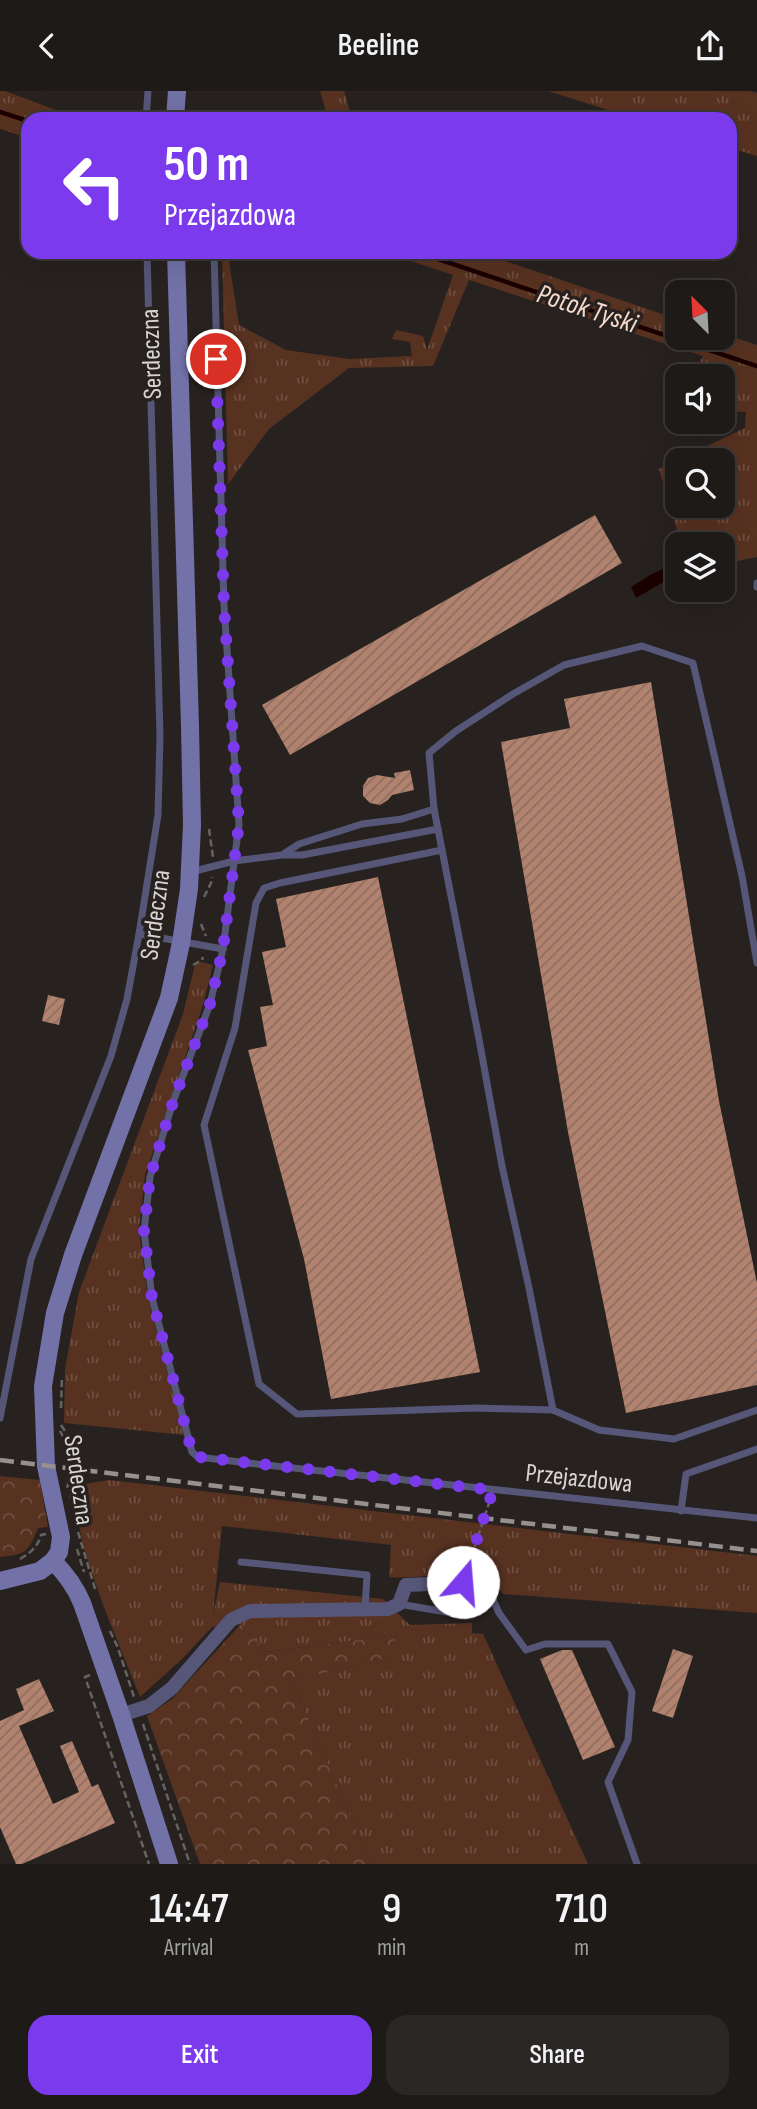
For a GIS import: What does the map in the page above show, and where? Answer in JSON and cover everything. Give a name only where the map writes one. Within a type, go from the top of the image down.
[{"type":"street","points":[[176,112],[177,91]]},
{"type":"street","name":"Serdeczna","points":[[0,1581],[40,1571],[53,1561],[59,1552],[60,1534],[46,1466],[43,1386],[55,1313],[73,1255],[169,998],[181,943],[190,872],[192,825],[176,259]]},
{"type":"street","name":"Serdeczna","points":[[53,1561],[76,1588],[169,1864]]},
{"type":"street","points":[[121,1715],[149,1706],[172,1688],[231,1620],[250,1611],[388,1609],[399,1604],[406,1585],[475,1581],[489,1591]]},
{"type":"lane","points":[[146,112],[148,91]]},
{"type":"lane","points":[[0,1418],[31,1259],[111,1056],[127,999],[158,815],[160,736],[147,259]]},
{"type":"lane","name":"Przejazdowa","points":[[214,259],[224,606],[239,824],[223,949],[210,1004],[173,1102],[150,1177],[144,1231],[152,1298],[192,1452],[198,1457],[757,1518]]},
{"type":"lane","points":[[553,1410],[502,1166],[434,809],[429,753],[456,731],[564,665],[642,646],[693,663],[742,876],[757,963]]},
{"type":"lane","points":[[282,855],[299,844],[362,824],[402,819],[434,809]]},
{"type":"lane","points":[[190,872],[234,862],[302,855],[438,829]]},
{"type":"lane","points":[[442,850],[280,883],[264,888],[256,903],[236,1028],[204,1125],[259,1384],[297,1414],[477,1408],[553,1410],[599,1430],[674,1439],[757,1410]]},
{"type":"lane","points":[[139,934],[223,949]]},
{"type":"lane","points":[[681,1511],[686,1474],[757,1449]]},
{"type":"lane","points":[[241,1562],[367,1575],[365,1609]]},
{"type":"lane","points":[[489,1591],[499,1613],[526,1650],[545,1644],[608,1644],[632,1692],[628,1740],[608,1782],[637,1864]]},
{"type":"lane","points":[[399,1604],[446,1612]]},
{"type":"path","points":[[463,1582],[493,1490]]},
{"type":"path","points":[[11,1561],[19,1560],[31,1552],[37,1546],[40,1535],[60,1534]]},
{"type":"path","points":[[20,1564],[33,1557],[44,1539],[60,1534]]},
{"type":"path","points":[[99,1655],[118,1648]]},
{"type":"path","points":[[95,1673],[85,1677],[149,1864]]},
{"type":"green space","points":[[0,91],[61,112],[21,112],[21,136],[0,129]]},
{"type":"green space","points":[[320,91],[344,91],[350,112],[326,112]]},
{"type":"green space","points":[[548,91],[757,93],[757,156],[737,150],[737,112],[615,112]]},
{"type":"green space","points":[[222,259],[230,259],[239,325],[286,350],[349,359],[412,356],[410,342],[392,339],[396,330],[423,336],[427,350],[453,275],[405,259],[499,259],[665,315],[665,344],[469,280],[433,366],[349,368],[269,429],[228,484]]},
{"type":"green space","points":[[735,338],[757,345],[757,557],[735,562],[735,532],[677,532],[673,518],[735,518],[735,448],[703,448],[745,428],[746,412],[735,412],[735,364],[699,364],[703,356],[685,350],[735,350]]},
{"type":"green space","points":[[665,466],[665,489],[659,469]]},
{"type":"green space","points":[[201,962],[213,965],[203,1005],[145,1175],[139,1230],[148,1299],[184,1435],[64,1423],[65,1369],[79,1292],[183,1014],[195,965]]},
{"type":"green space","points":[[0,1476],[40,1480],[48,1527],[38,1528],[29,1547],[21,1553],[0,1557]]},
{"type":"green space","points":[[109,1480],[757,1556],[757,1613],[503,1594],[486,1579],[466,1574],[389,1577],[391,1545],[222,1526],[213,1615],[220,1582],[383,1599],[410,1625],[472,1623],[472,1633],[483,1634],[588,1864],[371,1864],[292,1681],[392,1656],[396,1635],[266,1652],[241,1624],[212,1627],[140,1697],[103,1605],[83,1546],[75,1503],[85,1484]]},
{"type":"green space","points":[[241,1624],[266,1652],[396,1635],[393,1656],[292,1681],[371,1864],[200,1864],[147,1716],[172,1699]]},
{"type":"shaded area","points":[[665,568],[665,581],[636,598],[631,587]]},
{"type":"building","points":[[595,515],[622,563],[290,755],[262,705]]},
{"type":"building","points":[[651,682],[719,1101],[757,1283],[757,1385],[626,1413],[568,1132],[501,742],[570,728],[564,699]]},
{"type":"building","points":[[410,770],[414,790],[392,795],[380,805],[370,803],[363,796],[363,786],[368,778],[377,775],[395,778],[394,773]]},
{"type":"building","points":[[378,877],[480,1372],[331,1399],[304,1259],[248,1050],[267,1046],[260,1007],[273,1005],[262,952],[286,947],[276,899]]},
{"type":"building","points":[[48,995],[65,999],[59,1025],[42,1021]]},
{"type":"building","points":[[673,1649],[693,1656],[673,1718],[652,1711]]},
{"type":"building","points":[[562,1650],[572,1650],[615,1747],[583,1760],[540,1659]]},
{"type":"building","points":[[39,1679],[54,1711],[19,1726],[53,1804],[79,1792],[60,1746],[72,1741],[92,1787],[98,1784],[115,1823],[22,1864],[16,1864],[0,1827],[0,1721],[24,1710],[16,1689]]},
{"type":"waterway","name":"Potok Tyski","points":[[0,112],[21,119]]},
{"type":"waterway","name":"Potok Tyski","points":[[438,259],[757,366]]},
{"type":"railway","points":[[0,1460],[757,1551]]},
{"type":"route","points":[[216,359],[224,606],[239,824],[223,949],[210,1004],[173,1102],[150,1177],[144,1231],[152,1298],[192,1452],[198,1457],[493,1490],[463,1582]]}]
